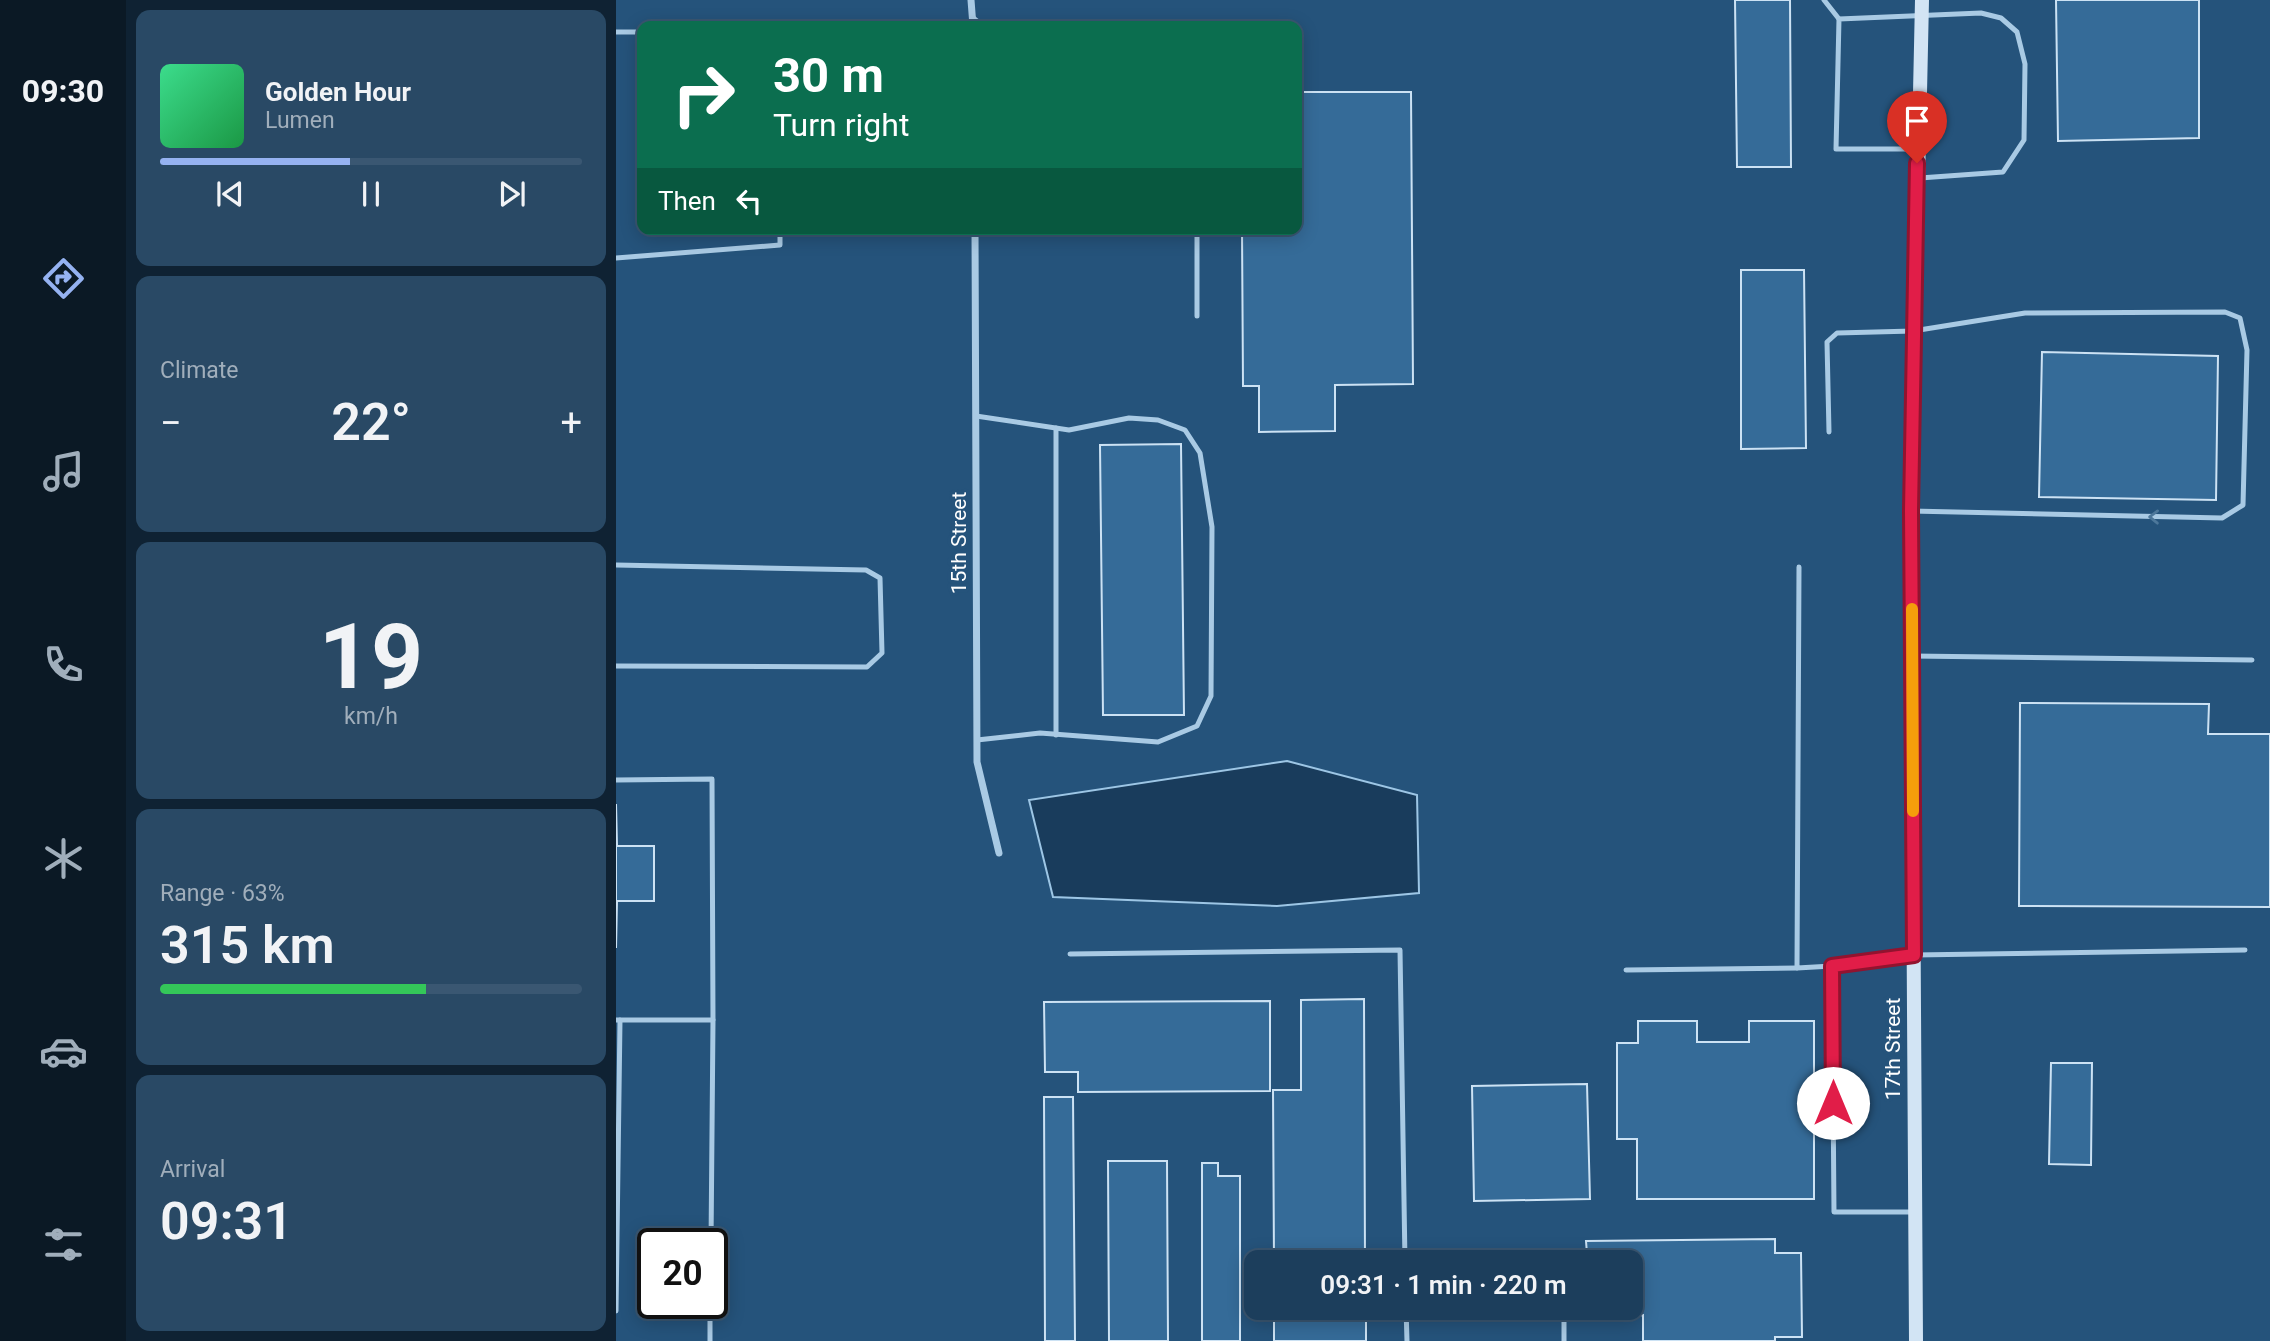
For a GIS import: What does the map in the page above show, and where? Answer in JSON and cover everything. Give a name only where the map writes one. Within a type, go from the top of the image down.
[{"type":"main road","name":"17th Street","points":[[1916,1341],[1911,511],[1922,0]]},
{"type":"street","points":[[971,0],[972,21]]},
{"type":"street","name":"15th Street","points":[[975,235],[977,762],[999,853]]},
{"type":"lane","points":[[1824,0],[1839,19],[1836,149],[1917,149]]},
{"type":"lane","points":[[1839,19],[1981,13],[2001,18],[2017,32],[2025,65],[2024,140],[2003,172],[1917,178]]},
{"type":"lane","points":[[972,16],[978,21]]},
{"type":"lane","points":[[616,32],[637,32]]},
{"type":"lane","points":[[616,258],[780,245],[780,235]]},
{"type":"lane","points":[[1197,235],[1197,316]]},
{"type":"lane","points":[[1829,432],[1827,342],[1837,332],[1913,331],[2025,313],[2225,312],[2239,318],[2247,350],[2243,505],[2222,518],[1911,511]]},
{"type":"lane","points":[[976,416],[1069,430],[1129,418],[1158,420],[1185,430],[1200,453],[1212,527],[1211,696],[1197,726],[1158,742],[1040,733],[977,740]]},
{"type":"lane","points":[[1056,428],[1056,735]]},
{"type":"lane","points":[[616,565],[866,570],[880,578],[882,653],[867,667],[616,666]]},
{"type":"lane","points":[[1797,968],[1799,567]]},
{"type":"lane","points":[[1912,656],[2252,660]]},
{"type":"lane","points":[[616,780],[712,779],[711,1228]]},
{"type":"lane","points":[[1070,954],[1400,950],[1405,1250]]},
{"type":"lane","points":[[1626,970],[1797,968],[1914,955],[2245,950]]},
{"type":"lane","points":[[1832,966],[1835,1212],[1915,1212]]},
{"type":"lane","points":[[616,1311],[618,1020],[713,1020]]},
{"type":"lane","points":[[710,1319],[710,1341]]},
{"type":"lane","points":[[1406,1320],[1407,1341]]},
{"type":"lane","points":[[1564,1320],[1564,1341]]},
{"type":"water","points":[[1287,761],[1417,795],[1419,893],[1277,906],[1053,897],[1029,800]]},
{"type":"building","points":[[1735,0],[1790,0],[1791,167],[1737,167]]},
{"type":"building","points":[[2056,0],[2199,0],[2199,138],[2058,141]]},
{"type":"building","points":[[1302,92],[1411,92],[1413,384],[1335,385],[1335,431],[1259,432],[1259,386],[1243,386],[1242,235],[1302,235]]},
{"type":"building","points":[[1741,270],[1804,270],[1806,448],[1741,449]]},
{"type":"building","points":[[2042,352],[2218,356],[2216,500],[2039,497]]},
{"type":"building","points":[[1181,444],[1184,715],[1103,715],[1100,445]]},
{"type":"building","points":[[2020,703],[2209,704],[2208,734],[2270,734],[2270,907],[2019,906]]},
{"type":"building","points":[[616,804],[617,846],[654,846],[654,901],[617,901],[616,948]]},
{"type":"building","points":[[1364,999],[1365,1250],[1274,1250],[1273,1090],[1301,1090],[1301,1000]]},
{"type":"building","points":[[1270,1001],[1270,1091],[1078,1092],[1078,1072],[1045,1072],[1044,1002]]},
{"type":"building","points":[[1638,1021],[1697,1021],[1697,1042],[1749,1042],[1749,1021],[1814,1021],[1814,1199],[1637,1199],[1637,1139],[1617,1139],[1617,1043],[1638,1043]]},
{"type":"building","points":[[2051,1063],[2092,1063],[2091,1165],[2049,1164]]},
{"type":"building","points":[[1587,1084],[1590,1199],[1474,1201],[1472,1086]]},
{"type":"building","points":[[1044,1097],[1073,1097],[1075,1341],[1045,1341]]},
{"type":"building","points":[[1108,1161],[1167,1161],[1168,1341],[1109,1341]]},
{"type":"building","points":[[1202,1163],[1218,1163],[1218,1176],[1240,1176],[1240,1341],[1202,1341]]},
{"type":"building","points":[[1775,1239],[1775,1253],[1801,1253],[1802,1337],[1775,1337],[1775,1341],[1643,1341],[1643,1250],[1587,1250],[1586,1241]]},
{"type":"building","points":[[1274,1320],[1366,1320],[1366,1341],[1274,1341]]},
{"type":"slow traffic","points":[[1912,609],[1913,811]]},
{"type":"route","points":[[1833,1103],[1832,966],[1914,955],[1911,511],[1917,163]]}]
